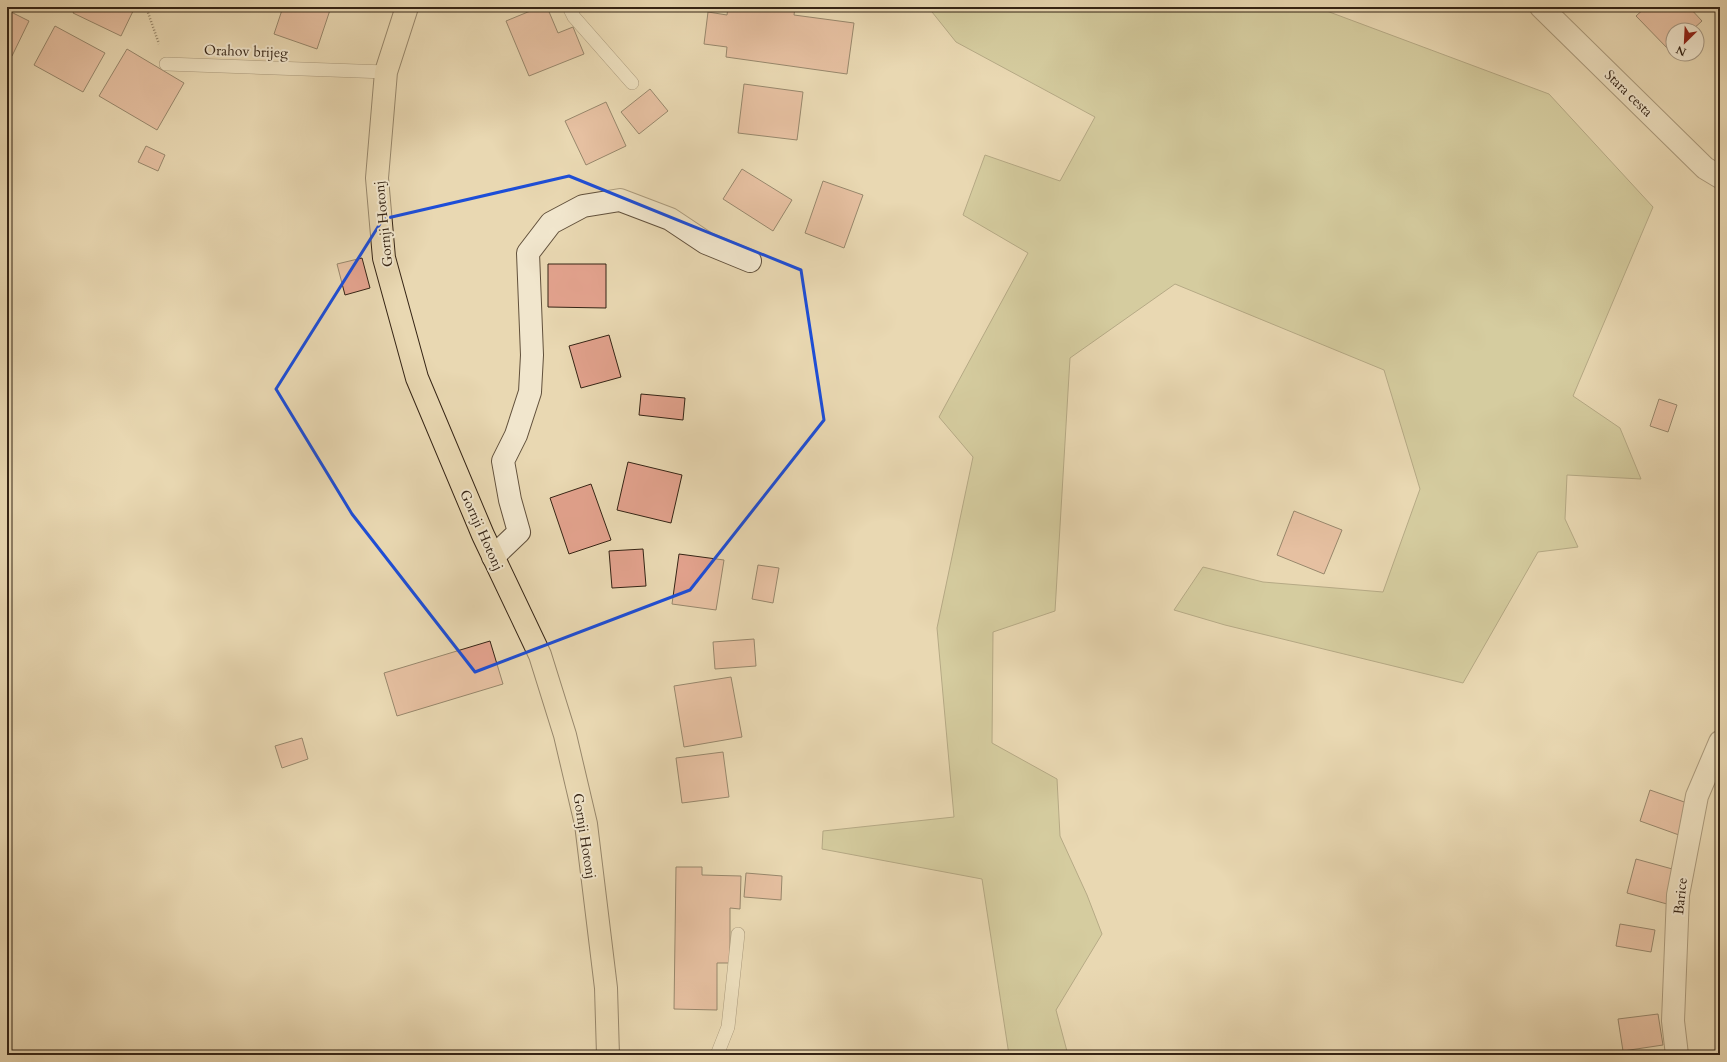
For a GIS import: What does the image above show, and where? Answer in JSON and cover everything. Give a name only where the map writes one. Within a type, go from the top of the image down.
[{"type":"main road","name":"Gornji Hotonj","points":[[407,7],[386,72],[377,178],[384,258],[416,378],[493,557],[540,655],[565,735],[586,824],[606,988],[608,1055]]},
{"type":"street","name":"Stara cesta","points":[[1541,7],[1705,168],[1720,177]]},
{"type":"street","points":[[493,557],[519,532],[510,500],[503,461],[516,435],[530,392],[532,355],[528,253],[552,223],[583,206],[620,200],[670,219],[706,244],[750,261]]},
{"type":"street","name":"Barice","points":[[1677,1055],[1673,1021],[1678,895],[1697,796],[1720,742]]},
{"type":"lane","points":[[569,7],[574,16],[632,83]]},
{"type":"lane","name":"Orahov brijeg","points":[[166,64],[386,72]]},
{"type":"lane","points":[[717,1055],[728,1027],[738,934]]},
{"type":"path","points":[[146,7],[166,64]]},
{"type":"highlighted area","points":[[569,176],[801,270],[824,420],[690,590],[475,672],[352,514],[276,389],[383,219]]},
{"type":"green space","points":[[928,7],[1316,7],[1549,94],[1653,207],[1573,396],[1620,428],[1641,479],[1567,475],[1565,519],[1578,547],[1538,552],[1463,683],[1225,625],[1174,610],[1203,567],[1263,582],[1383,592],[1420,489],[1384,370],[1175,284],[1070,358],[1055,611],[993,632],[992,743],[1057,779],[1060,836],[1087,895],[1102,934],[1056,1010],[1068,1055],[1009,1055],[982,879],[822,849],[823,831],[954,817],[937,628],[973,457],[939,417],[1028,253],[963,215],[985,155],[1060,181],[1095,117],[956,42]]},
{"type":"building","points":[[76,7],[135,7],[121,36],[73,13]]},
{"type":"building","points":[[283,7],[331,7],[317,49],[274,34]]},
{"type":"building","points":[[540,7],[547,7],[558,33],[573,27],[584,54],[529,76],[506,21]]},
{"type":"building","points":[[728,7],[795,7],[794,15],[854,23],[847,74],[726,57],[727,47],[704,44],[708,12],[727,15]]},
{"type":"building","points":[[1646,7],[1689,7],[1702,21],[1665,22],[1665,46],[1636,16]]},
{"type":"building","points":[[7,10],[29,21],[12,56],[7,53]]},
{"type":"building","points":[[55,26],[105,53],[83,92],[34,65]]},
{"type":"building","points":[[127,49],[184,83],[157,130],[99,96]]},
{"type":"building","points":[[744,84],[803,92],[797,140],[738,133]]},
{"type":"building","points":[[650,89],[668,111],[639,134],[621,112]]},
{"type":"building","points":[[606,102],[626,146],[586,165],[565,121]]},
{"type":"building","points":[[146,146],[165,155],[158,171],[138,162]]},
{"type":"building","points":[[742,169],[792,200],[773,231],[723,199]]},
{"type":"building","points":[[823,181],[863,195],[844,248],[805,233]]},
{"type":"building","points":[[362,258],[370,288],[345,295],[337,264]]},
{"type":"building","points":[[548,264],[606,264],[606,308],[548,307]]},
{"type":"building","points":[[609,335],[621,377],[581,388],[569,346]]},
{"type":"building","points":[[641,394],[685,398],[683,420],[639,415]]},
{"type":"building","points":[[1659,399],[1677,405],[1668,432],[1650,426]]},
{"type":"building","points":[[628,462],[682,475],[671,523],[617,510]]},
{"type":"building","points":[[591,484],[611,540],[569,554],[550,498]]},
{"type":"building","points":[[1294,511],[1342,530],[1324,574],[1277,555]]},
{"type":"building","points":[[643,549],[646,586],[612,588],[609,551]]},
{"type":"building","points":[[679,554],[724,560],[716,610],[672,604]]},
{"type":"building","points":[[758,565],[779,568],[773,603],[752,599]]},
{"type":"building","points":[[754,639],[756,666],[715,669],[713,642]]},
{"type":"building","points":[[490,641],[503,684],[397,716],[384,673]]},
{"type":"building","points":[[731,677],[742,737],[684,747],[674,686]]},
{"type":"building","points":[[302,738],[308,759],[282,768],[275,746]]},
{"type":"building","points":[[723,752],[729,797],[682,803],[676,758]]},
{"type":"building","points":[[1650,790],[1690,804],[1679,835],[1640,821]]},
{"type":"building","points":[[1636,859],[1676,870],[1667,904],[1627,893]]},
{"type":"building","points":[[676,867],[702,867],[702,875],[741,876],[740,909],[730,908],[730,963],[717,963],[717,1010],[674,1009]]},
{"type":"building","points":[[746,873],[782,876],[781,900],[744,897]]},
{"type":"building","points":[[1620,924],[1655,930],[1651,952],[1616,946]]},
{"type":"building","points":[[1658,1014],[1663,1045],[1623,1051],[1618,1019]]}]
